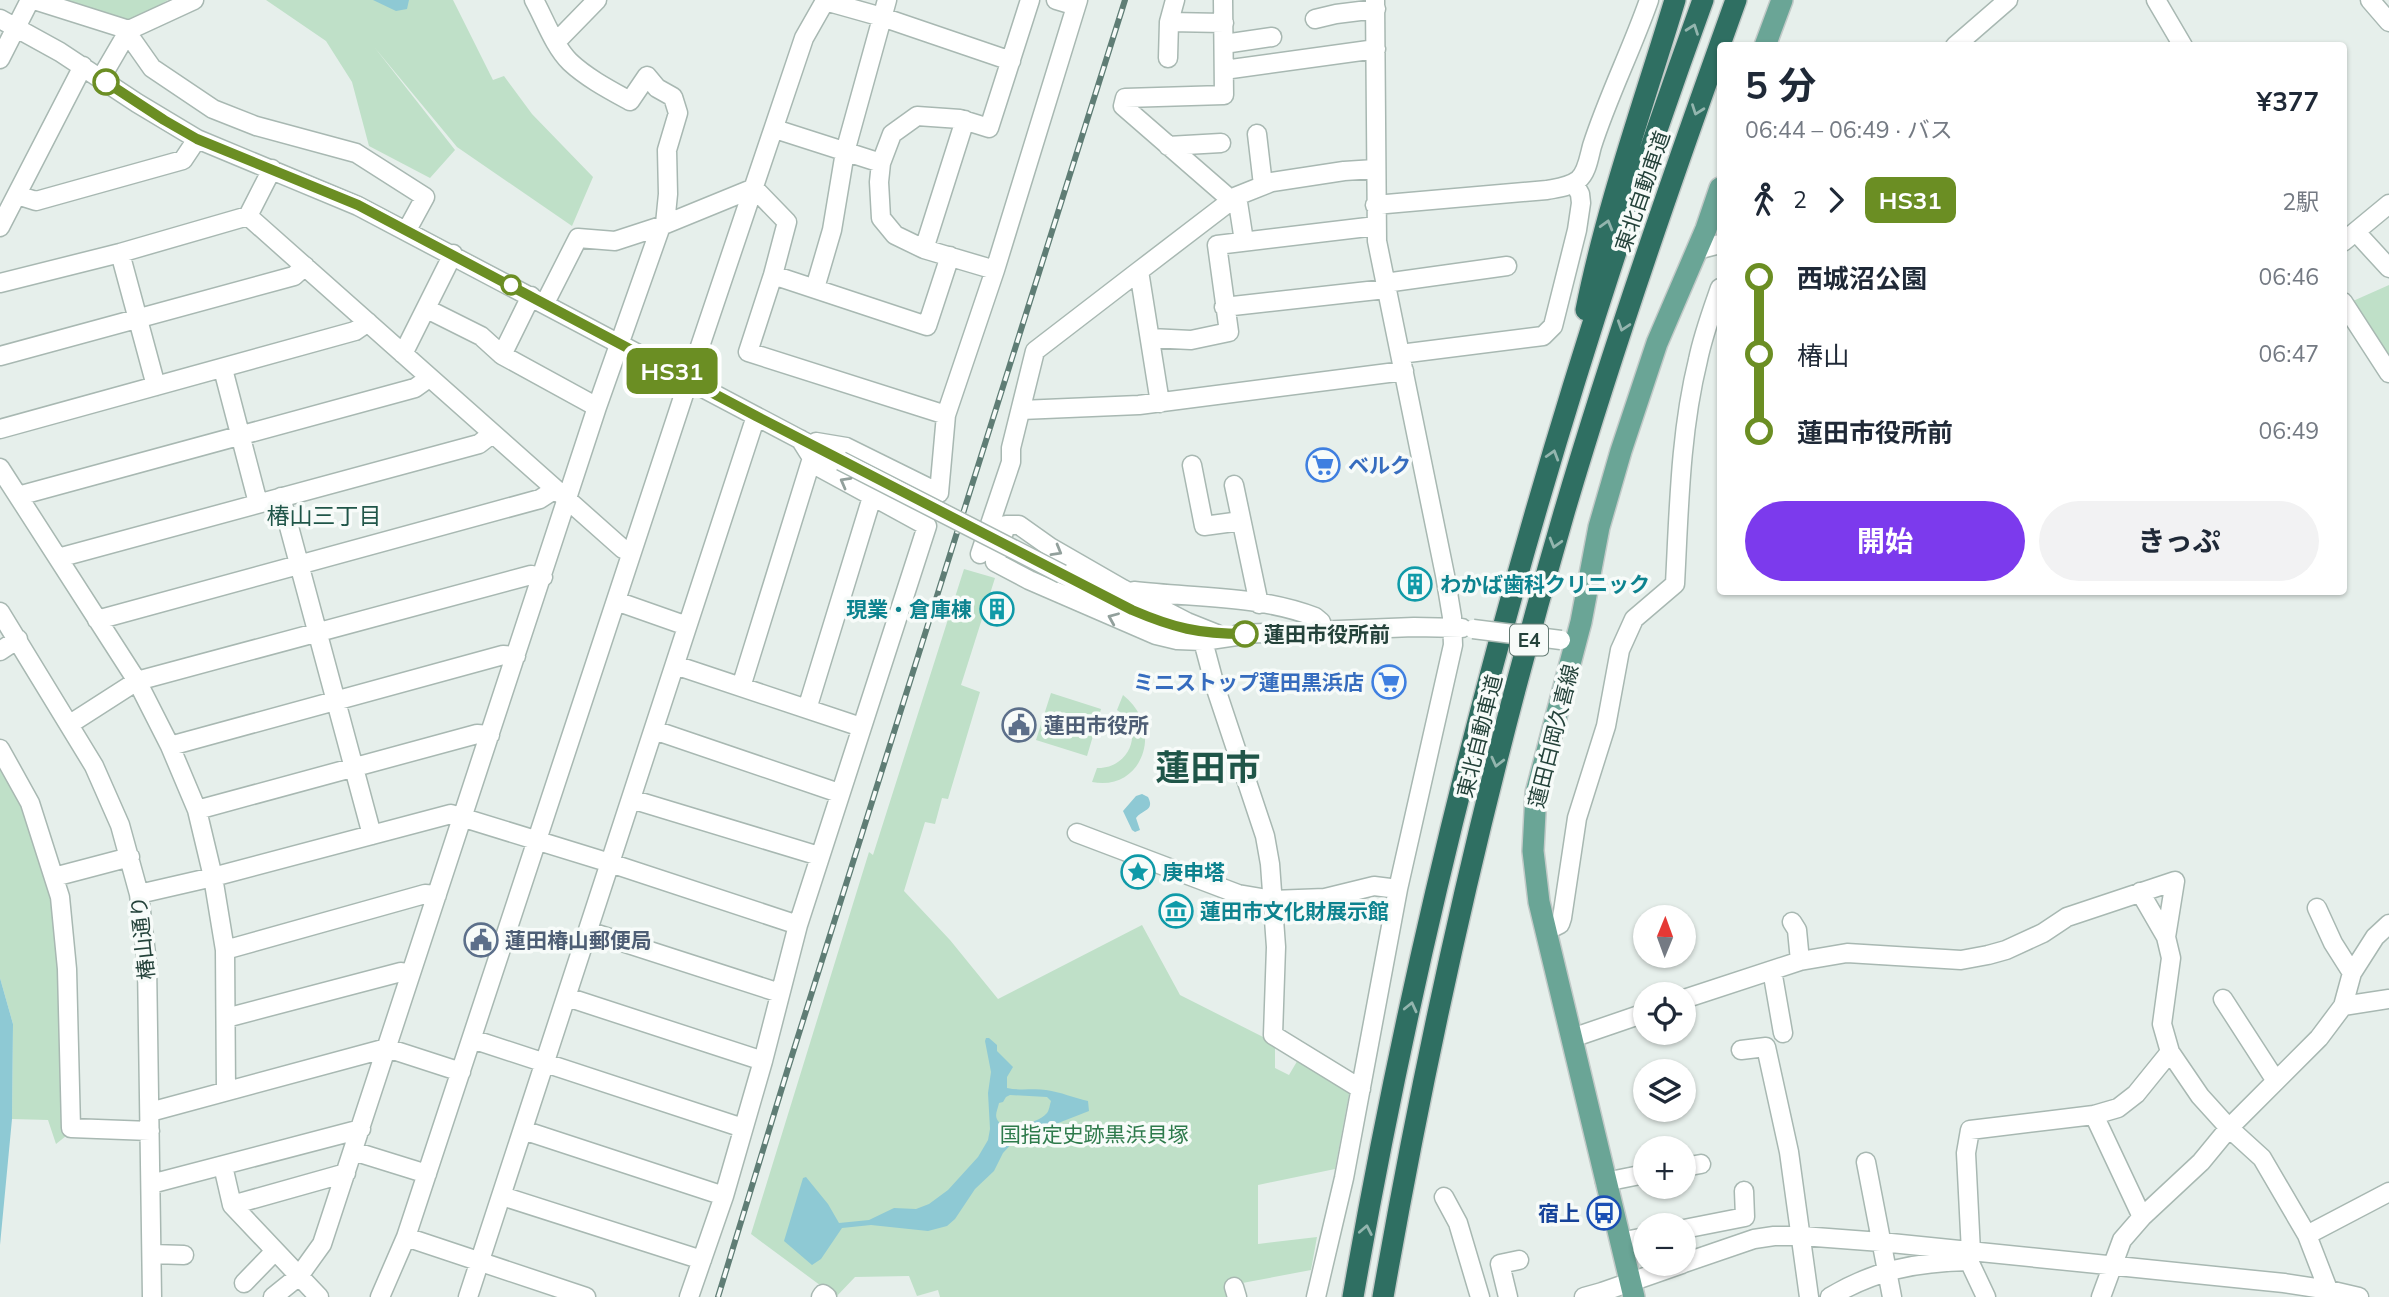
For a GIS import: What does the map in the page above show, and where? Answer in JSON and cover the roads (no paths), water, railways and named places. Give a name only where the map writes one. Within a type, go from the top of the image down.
[{"type":"highway","points":[[1566,412],[1593,277],[1651,71],[1675,0]]},
{"type":"highway","name":"東北自動車道","points":[[1353,1297],[1404,1038],[1456,815],[1516,578],[1639,181],[1703,0]]},
{"type":"highway","name":"東北自動車道","points":[[1721,42],[1736,0]]},
{"type":"highway","name":"東北自動車道","points":[[1383,1297],[1413,1133],[1450,961],[1494,773],[1541,593],[1587,435],[1661,209],[1717,53]]},
{"type":"main road","points":[[1766,42],[1782,0]]},
{"type":"main road","name":"蓮田白岡久喜線","points":[[1632,1290],[1546,930],[1534,866],[1534,811],[1569,640],[1617,463],[1661,334],[1717,196]]},
{"type":"street","points":[[0,59],[32,0],[127,33],[152,68],[213,109],[256,126],[356,153],[425,197],[407,230]]},
{"type":"street","points":[[101,78],[127,33],[194,0]]},
{"type":"street","points":[[273,1297],[299,1276],[322,1244],[543,577],[560,495],[597,407],[663,225],[668,194],[667,150],[678,113],[673,97],[657,88],[647,76],[630,101],[569,61],[534,0]]},
{"type":"street","points":[[556,42],[597,0]]},
{"type":"street","points":[[995,270],[924,249],[895,235],[881,218],[881,163],[892,134],[917,116],[965,120],[989,128],[1030,0]]},
{"type":"street","points":[[800,439],[846,447],[939,493],[946,415],[995,270],[1077,3],[1056,0]]},
{"type":"street","points":[[1168,58],[1169,22],[1175,0]]},
{"type":"street","points":[[1223,0],[1224,95],[1125,98],[1123,106],[1168,146],[1234,197],[1244,241]]},
{"type":"street","points":[[1375,205],[1547,190],[1574,183],[1584,171],[1603,114],[1649,0]]},
{"type":"street","points":[[1960,42],[2008,0]]},
{"type":"street","points":[[2156,0],[2181,42]]},
{"type":"street","points":[[2370,0],[2389,22]]},
{"type":"street","points":[[380,1297],[406,1237],[804,38],[825,1],[885,9],[1011,61]]},
{"type":"street","points":[[1314,19],[1375,5],[1376,226],[1385,286],[1445,575],[1453,626],[1450,664],[1398,888],[1344,1178],[1316,1297]]},
{"type":"street","points":[[815,288],[832,230],[845,152],[885,9]]},
{"type":"street","points":[[0,19],[83,66],[197,139],[358,205],[841,461],[1062,574],[1154,620],[1210,637]]},
{"type":"street","points":[[1169,22],[1224,23]]},
{"type":"street","points":[[1224,44],[1272,37]]},
{"type":"street","points":[[1224,70],[1376,49]]},
{"type":"street","points":[[0,227],[83,66]]},
{"type":"street","points":[[924,249],[965,120]]},
{"type":"street","points":[[775,129],[881,163]]},
{"type":"street","points":[[1257,134],[1263,185]]},
{"type":"street","points":[[17,195],[37,201],[183,160],[197,139]]},
{"type":"street","points":[[1168,146],[1221,143]]},
{"type":"street","points":[[0,283],[120,253],[248,216],[272,169]]},
{"type":"street","points":[[981,554],[1011,462],[1011,448],[1035,351],[1234,197],[1263,185],[1306,176],[1375,169]]},
{"type":"street","points":[[1021,410],[1160,403],[1402,363],[1543,336],[1553,326],[1579,217],[1580,194],[1574,183]]},
{"type":"street","points":[[754,188],[787,222],[748,352],[946,415]]},
{"type":"street","points":[[502,355],[578,238],[615,241],[663,225],[754,188]]},
{"type":"street","points":[[2389,204],[2349,237],[2389,268]]},
{"type":"street","points":[[248,216],[560,495],[623,549],[632,552]]},
{"type":"street","points":[[1150,338],[1191,340],[1229,332],[1217,245],[1376,226]]},
{"type":"street","points":[[1697,250],[1717,245]]},
{"type":"street","points":[[120,253],[156,386]]},
{"type":"street","points":[[403,354],[453,254]]},
{"type":"street","points":[[773,275],[927,326],[950,256]]},
{"type":"street","points":[[0,356],[294,276],[305,266]]},
{"type":"street","points":[[1224,307],[1385,286],[1507,266]]},
{"type":"street","points":[[1139,271],[1160,403]]},
{"type":"street","points":[[1546,930],[1560,924],[1562,918],[1577,818],[1606,726],[1620,650],[1634,619],[1675,584],[1683,453],[1690,398],[1698,358],[1717,298]]},
{"type":"street","points":[[2347,308],[2389,373]]},
{"type":"street","points":[[427,309],[481,336],[502,355],[597,407]]},
{"type":"street","points":[[0,429],[355,331],[368,322]]},
{"type":"street","points":[[223,369],[258,503]]},
{"type":"street","points":[[226,1091],[225,950],[213,877],[197,810],[170,746],[137,681],[7,484],[240,436],[415,388],[429,378]]},
{"type":"street","points":[[468,1297],[756,416]]},
{"type":"street","points":[[58,558],[479,444],[492,434]]},
{"type":"street","points":[[689,1297],[764,1061],[779,993],[819,856],[927,526],[817,466],[800,439]]},
{"type":"street","points":[[741,687],[812,458]]},
{"type":"street","points":[[1192,465],[1204,526],[1241,522]]},
{"type":"street","points":[[1234,485],[1259,604]]},
{"type":"street","points":[[97,620],[560,495]]},
{"type":"street","points":[[281,497],[372,835]]},
{"type":"street","points":[[807,709],[872,497]]},
{"type":"street","points":[[1210,637],[1050,547],[1019,525],[1006,526],[995,562],[1079,603],[1157,635],[1177,640],[1250,634],[1453,626],[1569,640]]},
{"type":"street","points":[[70,724],[137,681],[531,575],[543,577]]},
{"type":"street","points":[[1123,589],[1201,595],[1259,604],[1315,617],[1321,622],[1324,632]]},
{"type":"street","points":[[616,601],[687,626]]},
{"type":"street","name":"椿山通り","points":[[0,612],[94,766],[120,825],[139,894],[147,963],[152,1297]]},
{"type":"street","points":[[1210,637],[1215,686],[1265,835],[1270,864],[1276,947],[1273,1035],[1361,1089]]},
{"type":"street","points":[[0,650],[18,639]]},
{"type":"street","points":[[170,746],[503,655],[516,656]]},
{"type":"street","points":[[675,665],[861,727]]},
{"type":"street","points":[[654,730],[839,793]]},
{"type":"street","points":[[197,810],[477,734],[490,735]]},
{"type":"street","points":[[0,750],[30,803],[60,897],[67,969],[71,1128],[150,1131]]},
{"type":"street","points":[[631,799],[819,856]]},
{"type":"street","points":[[139,894],[451,814],[798,925]]},
{"type":"street","points":[[1077,833],[1238,894],[1272,900],[1325,898],[1374,886],[1398,888]]},
{"type":"street","points":[[54,877],[130,857]]},
{"type":"street","points":[[1696,995],[1800,961],[1847,953],[1961,960],[1988,955],[2043,933],[2067,917],[2175,881],[2166,937]]},
{"type":"street","points":[[2140,892],[2166,937],[2171,958],[2162,1024],[2170,1052],[2200,1096],[2262,1158],[2307,1235],[2330,1293]]},
{"type":"street","points":[[225,950],[425,894],[437,895]]},
{"type":"street","points":[[2317,908],[2333,943],[2352,973]]},
{"type":"street","points":[[1792,922],[1797,930],[1800,961]]},
{"type":"street","points":[[2101,1297],[2122,1240],[2319,1038],[2343,1006],[2352,973],[2375,937],[2389,924]]},
{"type":"street","points":[[588,932],[779,993]]},
{"type":"street","points":[[1772,970],[1783,1033]]},
{"type":"street","points":[[226,1018],[401,972],[410,974]]},
{"type":"street","points":[[567,997],[764,1061]]},
{"type":"street","points":[[2223,999],[2276,1081]]},
{"type":"street","points":[[2343,1006],[2389,999]]},
{"type":"street","points":[[1572,1038],[1633,1017]]},
{"type":"street","points":[[472,1039],[743,1128]]},
{"type":"street","points":[[1741,1050],[1766,1047],[1789,1152],[1809,1297]]},
{"type":"street","points":[[150,1112],[387,1048],[461,1072]]},
{"type":"street","points":[[1986,1297],[1970,1256],[1966,1153],[1970,1130],[2094,1115],[2118,1108],[2136,1094],[2170,1052]]},
{"type":"street","points":[[2094,1115],[2142,1217]]},
{"type":"street","points":[[151,1184],[361,1129]]},
{"type":"street","points":[[523,1130],[723,1196]]},
{"type":"street","points":[[353,1151],[427,1174]]},
{"type":"street","points":[[1866,1161],[1892,1297]]},
{"type":"street","points":[[223,1166],[232,1205],[319,1297]]},
{"type":"street","points":[[232,1205],[346,1173]]},
{"type":"street","points":[[1605,1182],[1633,1176]]},
{"type":"street","points":[[1696,1227],[1745,1217],[1744,1191]]},
{"type":"street","points":[[2307,1235],[2389,1192]]},
{"type":"street","points":[[502,1196],[702,1260]]},
{"type":"street","points":[[1444,1196],[1458,1223],[1480,1297]]},
{"type":"street","points":[[1696,1259],[1754,1240],[1774,1236],[1802,1236],[1881,1242],[1970,1256],[2113,1266],[2284,1283],[2359,1297]]},
{"type":"street","points":[[406,1237],[480,1261],[540,1289],[586,1297]]},
{"type":"street","points":[[1620,1242],[1633,1239]]},
{"type":"street","points":[[244,1283],[275,1251]]},
{"type":"street","points":[[152,1254],[184,1255]]},
{"type":"street","points":[[1830,1297],[1852,1284],[1886,1272],[1927,1262],[1970,1256]]},
{"type":"street","points":[[1508,1297],[1500,1264],[1519,1260]]},
{"type":"street","points":[[1584,1297],[1632,1290],[1658,1276]]},
{"type":"street","points":[[821,1297],[823,1294],[827,1297]]},
{"type":"water","points":[[373,0],[409,0],[407,9],[396,11]]},
{"type":"water","points":[[1142,794],[1148,797],[1150,805],[1136,818],[1140,830],[1135,832],[1123,811],[1136,796]]},
{"type":"water","points":[[0,978],[13,1024],[12,1119],[0,1245]]},
{"type":"water","points":[[989,1038],[997,1045],[997,1051],[1013,1067],[1007,1077],[1007,1088],[1041,1089],[1088,1101],[1089,1111],[1015,1140],[1003,1153],[994,1171],[975,1189],[955,1219],[947,1226],[928,1231],[871,1225],[842,1228],[821,1259],[812,1265],[784,1241],[803,1178],[806,1177],[828,1204],[839,1223],[869,1220],[894,1208],[916,1209],[929,1204],[948,1190],[978,1157],[988,1140],[991,1072],[985,1041]],"holes":[[[1010,1095],[1047,1097],[1051,1101],[1048,1111],[1039,1119],[1008,1126],[1003,1126],[997,1120],[999,1103]]]},
{"type":"railway","points":[[718,1297],[1125,0]]},
{"type":"place","name":"ベルク","points":[[1323,465]]},
{"type":"place","name":"わかば歯科クリニック","points":[[1415,584]]},
{"type":"place","name":"現業・倉庫棟","points":[[997,609]]},
{"type":"place","name":"蓮田市役所前","points":[[1245,634]]},
{"type":"place","name":"ミニストップ蓮田黒浜店","points":[[1389,682]]},
{"type":"place","name":"蓮田市役所","points":[[1019,725]]},
{"type":"place","name":"庚申塔","points":[[1138,872]]},
{"type":"place","name":"蓮田市文化財展示館","points":[[1176,911]]},
{"type":"place","name":"蓮田椿山郵便局","points":[[481,940]]},
{"type":"place","name":"宿上","points":[[1604,1213]]},
{"type":"district","name":"椿山三丁目","points":[[324,515]]},
{"type":"district","name":"蓮田市","points":[[1208,767]]},
{"type":"park label","name":"国指定史跡黒浜貝塚","points":[[1094,1134]]}]
